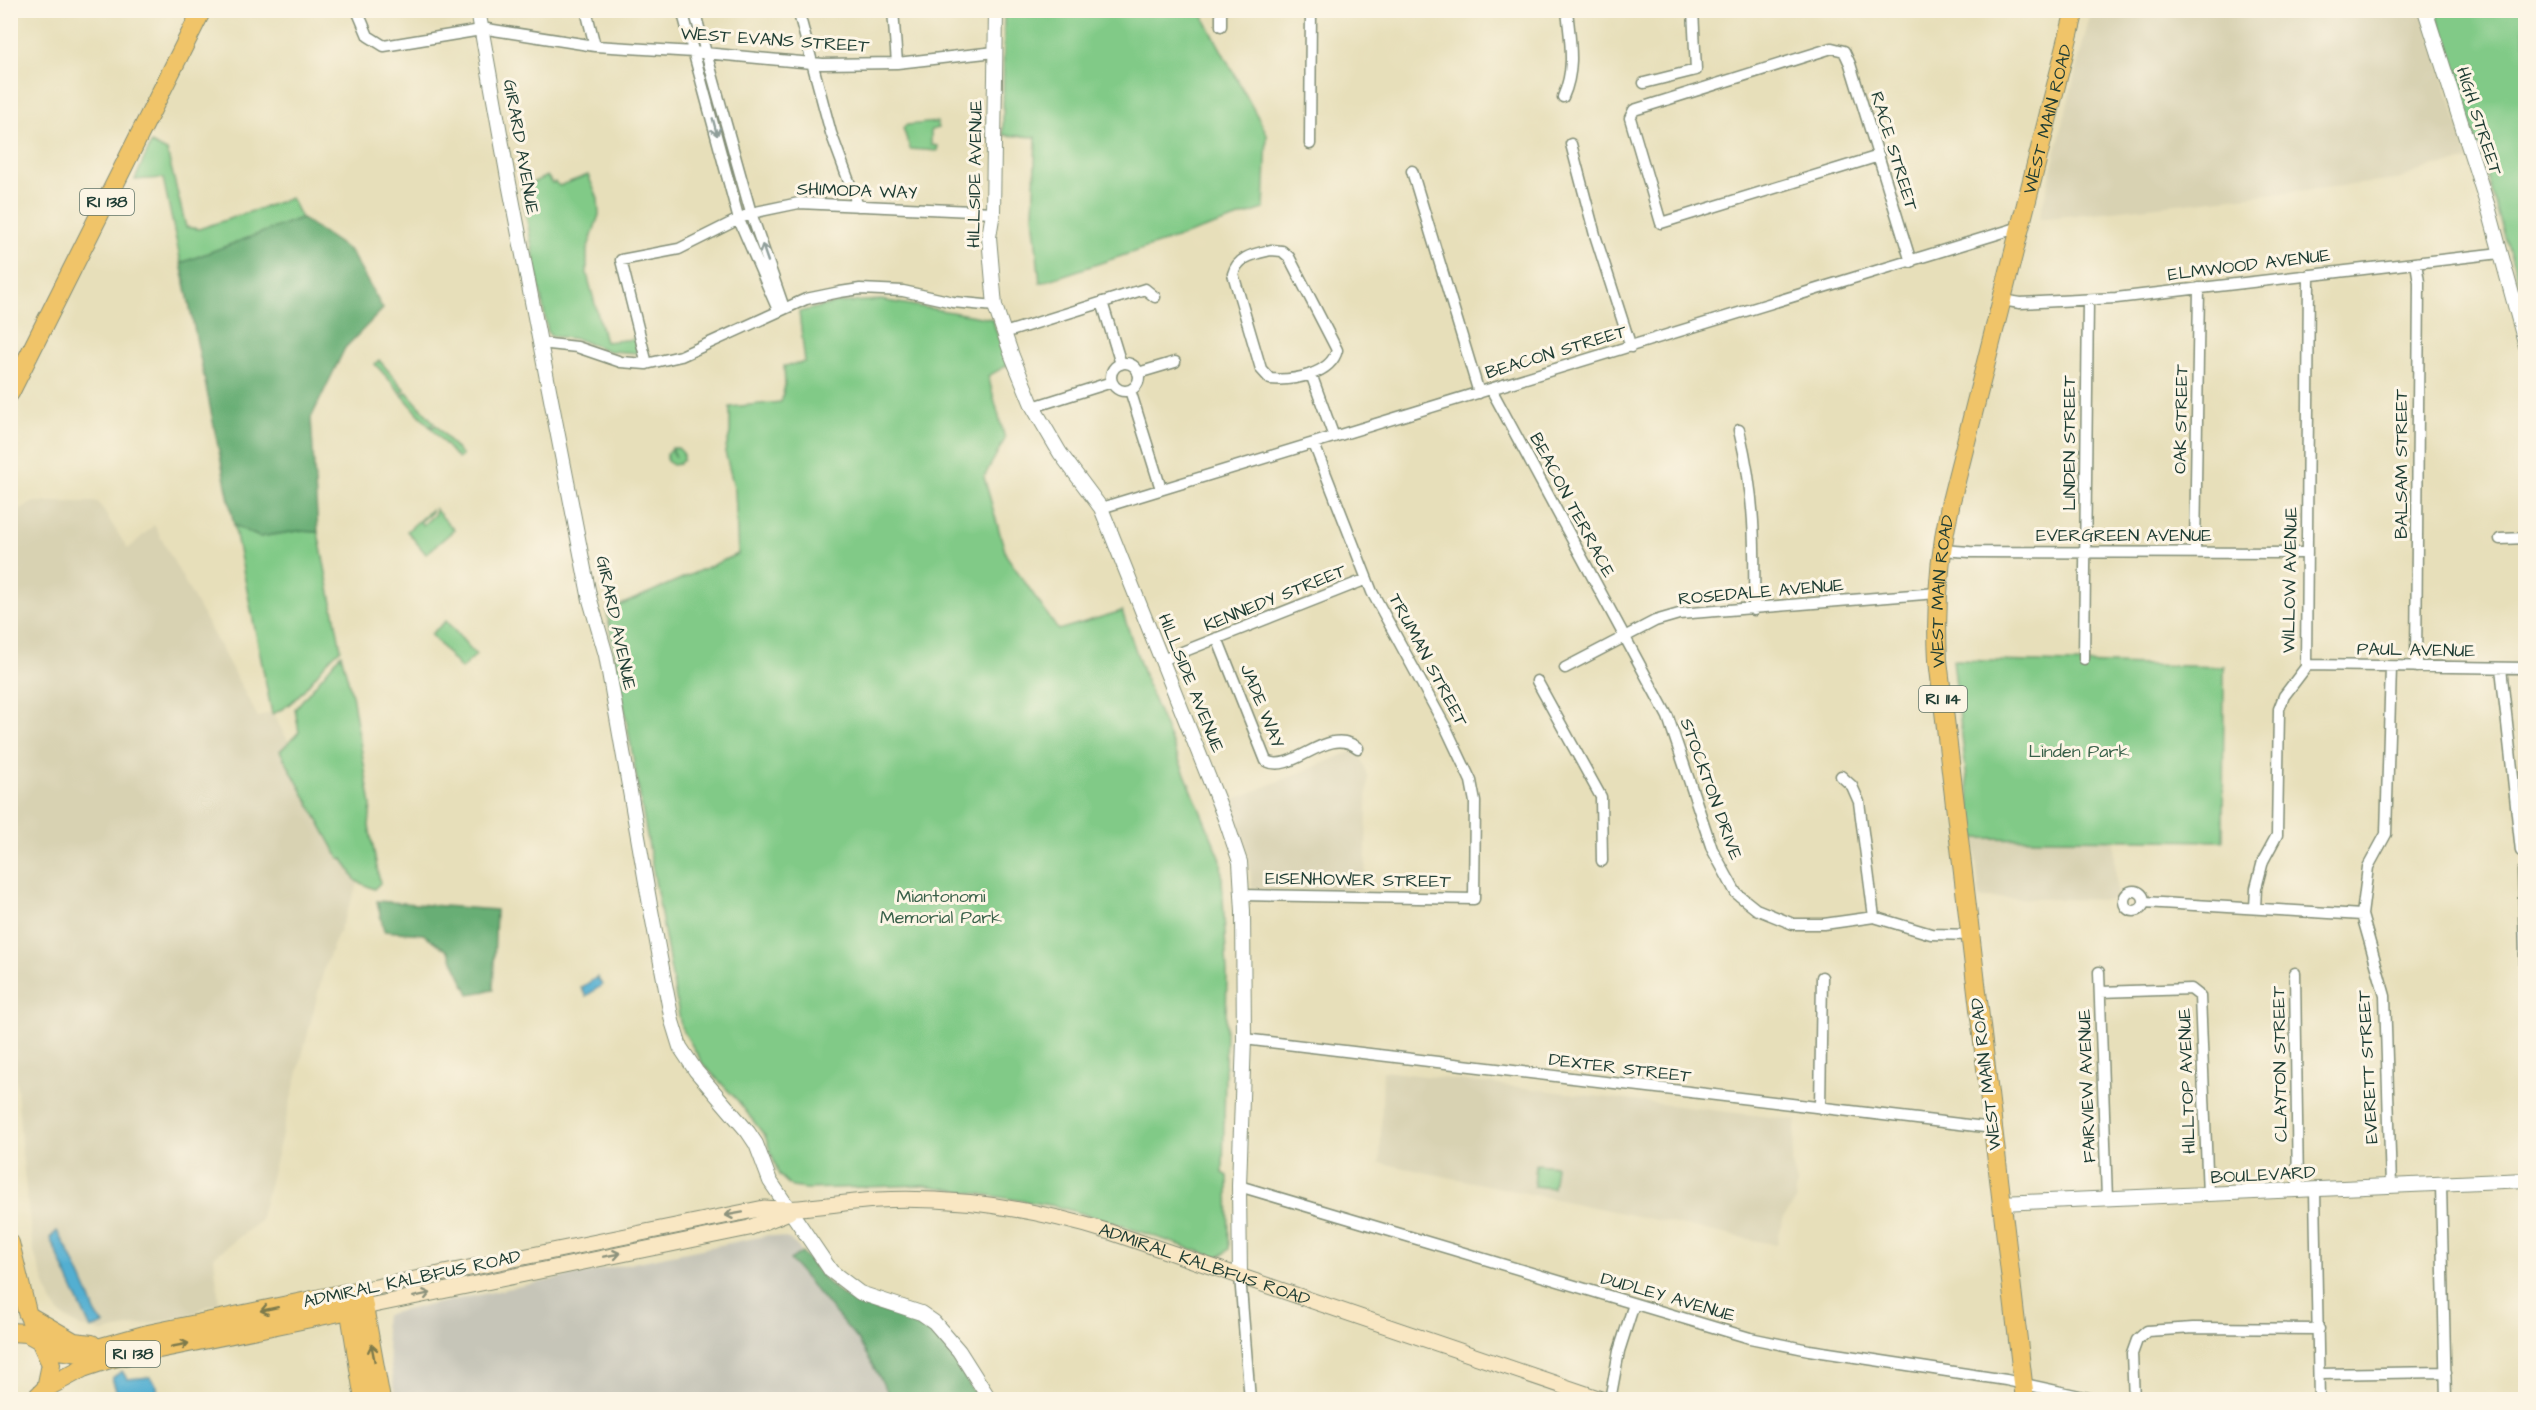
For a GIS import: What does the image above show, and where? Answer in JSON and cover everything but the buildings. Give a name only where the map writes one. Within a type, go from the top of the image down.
[{"type":"main road","name":"RI 138","points":[[10,393],[202,10]]},
{"type":"main road","name":"WEST MAIN ROAD","points":[[2024,1391],[1938,660],[1937,593],[1941,550],[2075,10]]},
{"type":"main road","name":"ADMIRAL KALBFUS ROAD","points":[[10,1332],[24,1332],[58,1350],[74,1353],[90,1352],[109,1343],[749,1228],[792,1210],[879,1200],[942,1201],[1001,1207],[1082,1224],[1604,1400]]},
{"type":"main road","points":[[10,1243],[29,1316],[51,1364],[40,1394]]},
{"type":"main road","name":"ADMIRAL KALBFUS ROAD","points":[[40,1394],[83,1368],[110,1359],[355,1300]]},
{"type":"main road","points":[[355,1300],[364,1400]]},
{"type":"main road","points":[[355,1300],[381,1400]]},
{"type":"main road","name":"RI 138","points":[[29,1316],[74,1342],[109,1343]]},
{"type":"street","name":"WEST EVANS STREET","points":[[357,10],[368,36],[384,46],[482,29],[595,46],[700,52],[813,63],[897,63],[995,52]]},
{"type":"street","name":"GIRARD AVENUE","points":[[478,10],[590,600],[612,688],[675,1032],[683,1053],[696,1071],[756,1144],[770,1181],[792,1210],[831,1271],[860,1293],[921,1313],[934,1323],[959,1351],[990,1400]]},
{"type":"street","points":[[586,10],[595,46]]},
{"type":"street","points":[[682,10],[700,52],[781,309]]},
{"type":"street","points":[[694,10],[700,52],[739,220],[781,309]]},
{"type":"street","points":[[798,10],[831,133],[858,207]]},
{"type":"street","points":[[893,10],[897,63]]},
{"type":"street","name":"HILLSIDE AVENUE","points":[[996,10],[993,212],[989,237],[994,306],[1033,407],[1060,453],[1101,508],[1226,821],[1240,862],[1244,1039],[1239,1186],[1240,1276],[1250,1400]]},
{"type":"street","points":[[1221,10],[1221,26]]},
{"type":"street","points":[[1311,10],[1311,144]]},
{"type":"street","points":[[1563,97],[1570,81],[1572,62],[1567,10]]},
{"type":"street","points":[[1644,83],[1696,70],[1693,10]]},
{"type":"street","name":"HIGH STREET","points":[[2425,10],[2500,253],[2526,346]]},
{"type":"street","name":"RACE STREET","points":[[1879,156],[1661,223],[1630,121],[1634,110],[1832,48],[1844,51],[1850,64],[1879,156],[1911,262]]},
{"type":"street","points":[[1571,144],[1595,235],[1631,347]]},
{"type":"street","points":[[1412,171],[1479,393]]},
{"type":"street","name":"SHIMODA WAY","points":[[647,364],[621,260],[679,249],[751,213],[799,203],[993,212]]},
{"type":"street","name":"BEACON STREET","points":[[1101,508],[2020,227]]},
{"type":"street","points":[[1271,250],[1282,251],[1289,257],[1337,350],[1330,363],[1311,374],[1280,380],[1264,374],[1233,274],[1237,263],[1244,258],[1271,250]]},
{"type":"street","name":"ELMWOOD AVENUE","points":[[2002,300],[2019,303],[2088,300],[2500,253]]},
{"type":"street","name":"BALSAM STREET","points":[[2416,263],[2419,282],[2416,667]]},
{"type":"street","name":"WILLOW AVENUE","points":[[2255,909],[2256,888],[2263,861],[2277,835],[2279,708],[2284,696],[2306,665],[2309,275]]},
{"type":"street","name":"OAK STREET","points":[[2195,551],[2199,288]]},
{"type":"street","points":[[540,343],[577,347],[621,362],[647,364],[681,356],[806,299],[860,289],[903,291],[953,302],[994,306]]},
{"type":"street","points":[[1004,333],[1144,289],[1155,297]]},
{"type":"street","name":"LINDEN STREET","points":[[2084,659],[2088,300]]},
{"type":"street","points":[[1102,302],[1121,364]]},
{"type":"street","points":[[1138,373],[1174,362]]},
{"type":"street","points":[[1121,364],[1131,365],[1138,373],[1138,383],[1130,390],[1119,390],[1112,382],[1113,371],[1121,364]]},
{"type":"street","points":[[1311,374],[1334,437]]},
{"type":"street","points":[[1033,407],[1112,382]]},
{"type":"street","name":"BEACON TERRACE","points":[[1491,389],[1625,636]]},
{"type":"street","points":[[1130,390],[1161,489]]},
{"type":"street","points":[[1739,430],[1750,476],[1755,523],[1754,610]]},
{"type":"street","name":"TRUMAN STREET","points":[[1314,444],[1367,579],[1471,782],[1475,808],[1474,899]]},
{"type":"street","points":[[2500,539],[2526,538]]},
{"type":"street","name":"EVERGREEN AVENUE","points":[[1941,550],[2307,553]]},
{"type":"street","name":"KENNEDY STREET","points":[[1162,660],[1367,579]]},
{"type":"street","name":"ROSEDALE AVENUE","points":[[1565,668],[1655,621],[1679,614],[1754,610],[1937,593]]},
{"type":"street","name":"STOCKTON DRIVE","points":[[1625,636],[1668,717],[1712,849],[1736,893],[1756,909],[1793,924],[1824,924],[1874,917],[1931,934],[1970,935]]},
{"type":"street","name":"JADE WAY","points":[[1217,638],[1266,761],[1281,763],[1336,740],[1346,740],[1358,747]]},
{"type":"street","name":"PAUL AVENUE","points":[[2306,665],[2526,668]]},
{"type":"street","name":"EVERETT STREET","points":[[2391,666],[2386,834],[2368,867],[2362,915],[2385,996],[2391,1186]]},
{"type":"street","points":[[2501,668],[2521,851]]},
{"type":"street","points":[[1540,686],[1601,797],[1604,808],[1602,861]]},
{"type":"street","points":[[1841,776],[1852,786],[1859,802],[1874,917]]},
{"type":"street","points":[[2523,871],[2526,1001]]},
{"type":"street","name":"EISENHOWER STREET","points":[[1242,895],[1474,899]]},
{"type":"street","points":[[2144,902],[2362,915]]},
{"type":"street","name":"FAIRVIEW AVENUE","points":[[2099,972],[2107,1199]]},
{"type":"street","name":"CLAYTON STREET","points":[[2295,973],[2298,1191]]},
{"type":"street","points":[[1820,1108],[1822,977]]},
{"type":"street","name":"HILLTOP AVENUE","points":[[2100,992],[2192,989],[2200,996],[2208,1196]]},
{"type":"street","name":"DEXTER STREET","points":[[1244,1039],[1993,1128]]},
{"type":"street","name":"BOULEVARD","points":[[2001,1203],[2208,1196],[2526,1180]]},
{"type":"street","points":[[2441,1185],[2446,1400]]},
{"type":"street","name":"DUDLEY AVENUE","points":[[1239,1186],[1750,1338],[2024,1391],[2098,1400]]},
{"type":"street","points":[[2315,1191],[2319,1400]]},
{"type":"street","points":[[1610,1400],[1619,1351],[1634,1304]]},
{"type":"street","points":[[2134,1400],[2132,1354],[2136,1340],[2147,1330],[2319,1329]]},
{"type":"street","points":[[2319,1374],[2446,1372]]},
{"type":"shaded area","points":[[2091,11],[2423,11],[2469,161],[2430,167],[2398,180],[2039,219]]},
{"type":"shaded area","points":[[34,502],[98,502],[128,549],[154,525],[258,717],[272,712],[363,872],[325,966],[260,1221],[214,1257],[219,1303],[202,1308],[193,1315],[102,1332],[80,1327],[61,1315],[51,1301],[33,1250],[22,1154],[10,995],[10,514]]},
{"type":"shaded area","points":[[1353,751],[1361,756],[1368,776],[1365,890],[1252,889],[1249,861],[1230,801]]},
{"type":"shaded area","points":[[1974,838],[2114,840],[2117,900],[1980,898]]},
{"type":"shaded area","points":[[1383,1071],[1796,1120],[1792,1164],[1797,1183],[1795,1202],[1783,1219],[1777,1245],[1380,1163]]},
{"type":"shaded area","points":[[769,1235],[789,1239],[802,1252],[791,1260],[858,1340],[892,1400],[396,1399],[384,1323],[385,1316],[391,1313]]},
{"type":"green space","points":[[1004,11],[1200,11],[1267,134],[1264,209],[1040,283],[1033,215],[1036,137],[1003,135]]},
{"type":"green space","points":[[2436,11],[2525,11],[2525,302]]},
{"type":"green space","points":[[937,122],[939,128],[931,130],[931,145],[938,146],[937,151],[910,149],[903,128],[907,125]]},
{"type":"green space","points":[[151,143],[167,151],[186,227],[199,229],[291,198],[301,218],[181,263],[163,178],[135,180]]},
{"type":"green space","points":[[588,175],[598,199],[599,215],[587,250],[587,274],[605,342],[635,339],[638,353],[609,351],[577,339],[551,336],[548,333],[521,188],[547,176],[552,183],[555,182],[559,186]]},
{"type":"green space","points":[[301,218],[350,251],[383,309],[345,348],[311,418],[318,532],[298,531],[259,537],[234,525],[181,263]]},
{"type":"green space","name":"Miantonomi Memorial Park","points":[[881,300],[992,319],[1008,365],[988,376],[1005,439],[984,477],[1006,555],[1058,630],[1122,611],[1148,686],[1221,860],[1227,972],[1223,1173],[1228,1176],[1229,1249],[1216,1257],[1055,1206],[924,1185],[807,1189],[792,1187],[779,1175],[765,1136],[738,1101],[703,1064],[681,1027],[607,611],[738,554],[735,491],[725,452],[730,433],[730,407],[781,402],[785,385],[784,366],[805,362],[799,312],[836,303]]},
{"type":"green space","points":[[379,360],[405,390],[401,393],[375,364]]},
{"type":"green space","points":[[407,392],[434,423],[430,427],[402,395]]},
{"type":"green space","points":[[436,425],[462,456],[458,459],[431,428]]},
{"type":"green space","points":[[672,448],[678,448],[683,453],[683,460],[679,464],[673,465],[667,461],[667,454],[671,449],[676,457]]},
{"type":"green space","points":[[435,509],[454,530],[426,554],[407,531],[431,510],[431,513],[420,522],[423,525],[435,514]]},
{"type":"green space","points":[[234,525],[259,537],[298,531],[318,532],[341,649],[292,702],[272,714]]},
{"type":"green space","points":[[446,621],[476,655],[461,669],[431,634]]},
{"type":"green space","points":[[341,654],[352,695],[371,805],[369,826],[380,883],[374,889],[356,881],[343,859],[339,858],[280,751],[299,732],[295,709]]},
{"type":"green space","name":"Linden Park","points":[[1953,660],[2224,667],[2223,841],[1974,838]]},
{"type":"green space","points":[[377,901],[496,910],[493,990],[469,994],[449,952],[423,934],[384,931]]},
{"type":"green space","points":[[1536,1164],[1556,1166],[1553,1188],[1534,1186]]},
{"type":"green space","points":[[802,1252],[827,1282],[850,1300],[867,1307],[901,1315],[924,1326],[947,1351],[978,1399],[892,1399],[858,1340],[790,1260]]},
{"type":"water","points":[[597,977],[602,985],[586,996],[581,988]]},
{"type":"water","points":[[57,1231],[77,1268],[95,1313],[104,1324],[91,1329],[50,1238]]},
{"type":"water","points":[[122,1371],[127,1379],[150,1377],[157,1386],[158,1399],[119,1399],[112,1378]]}]
